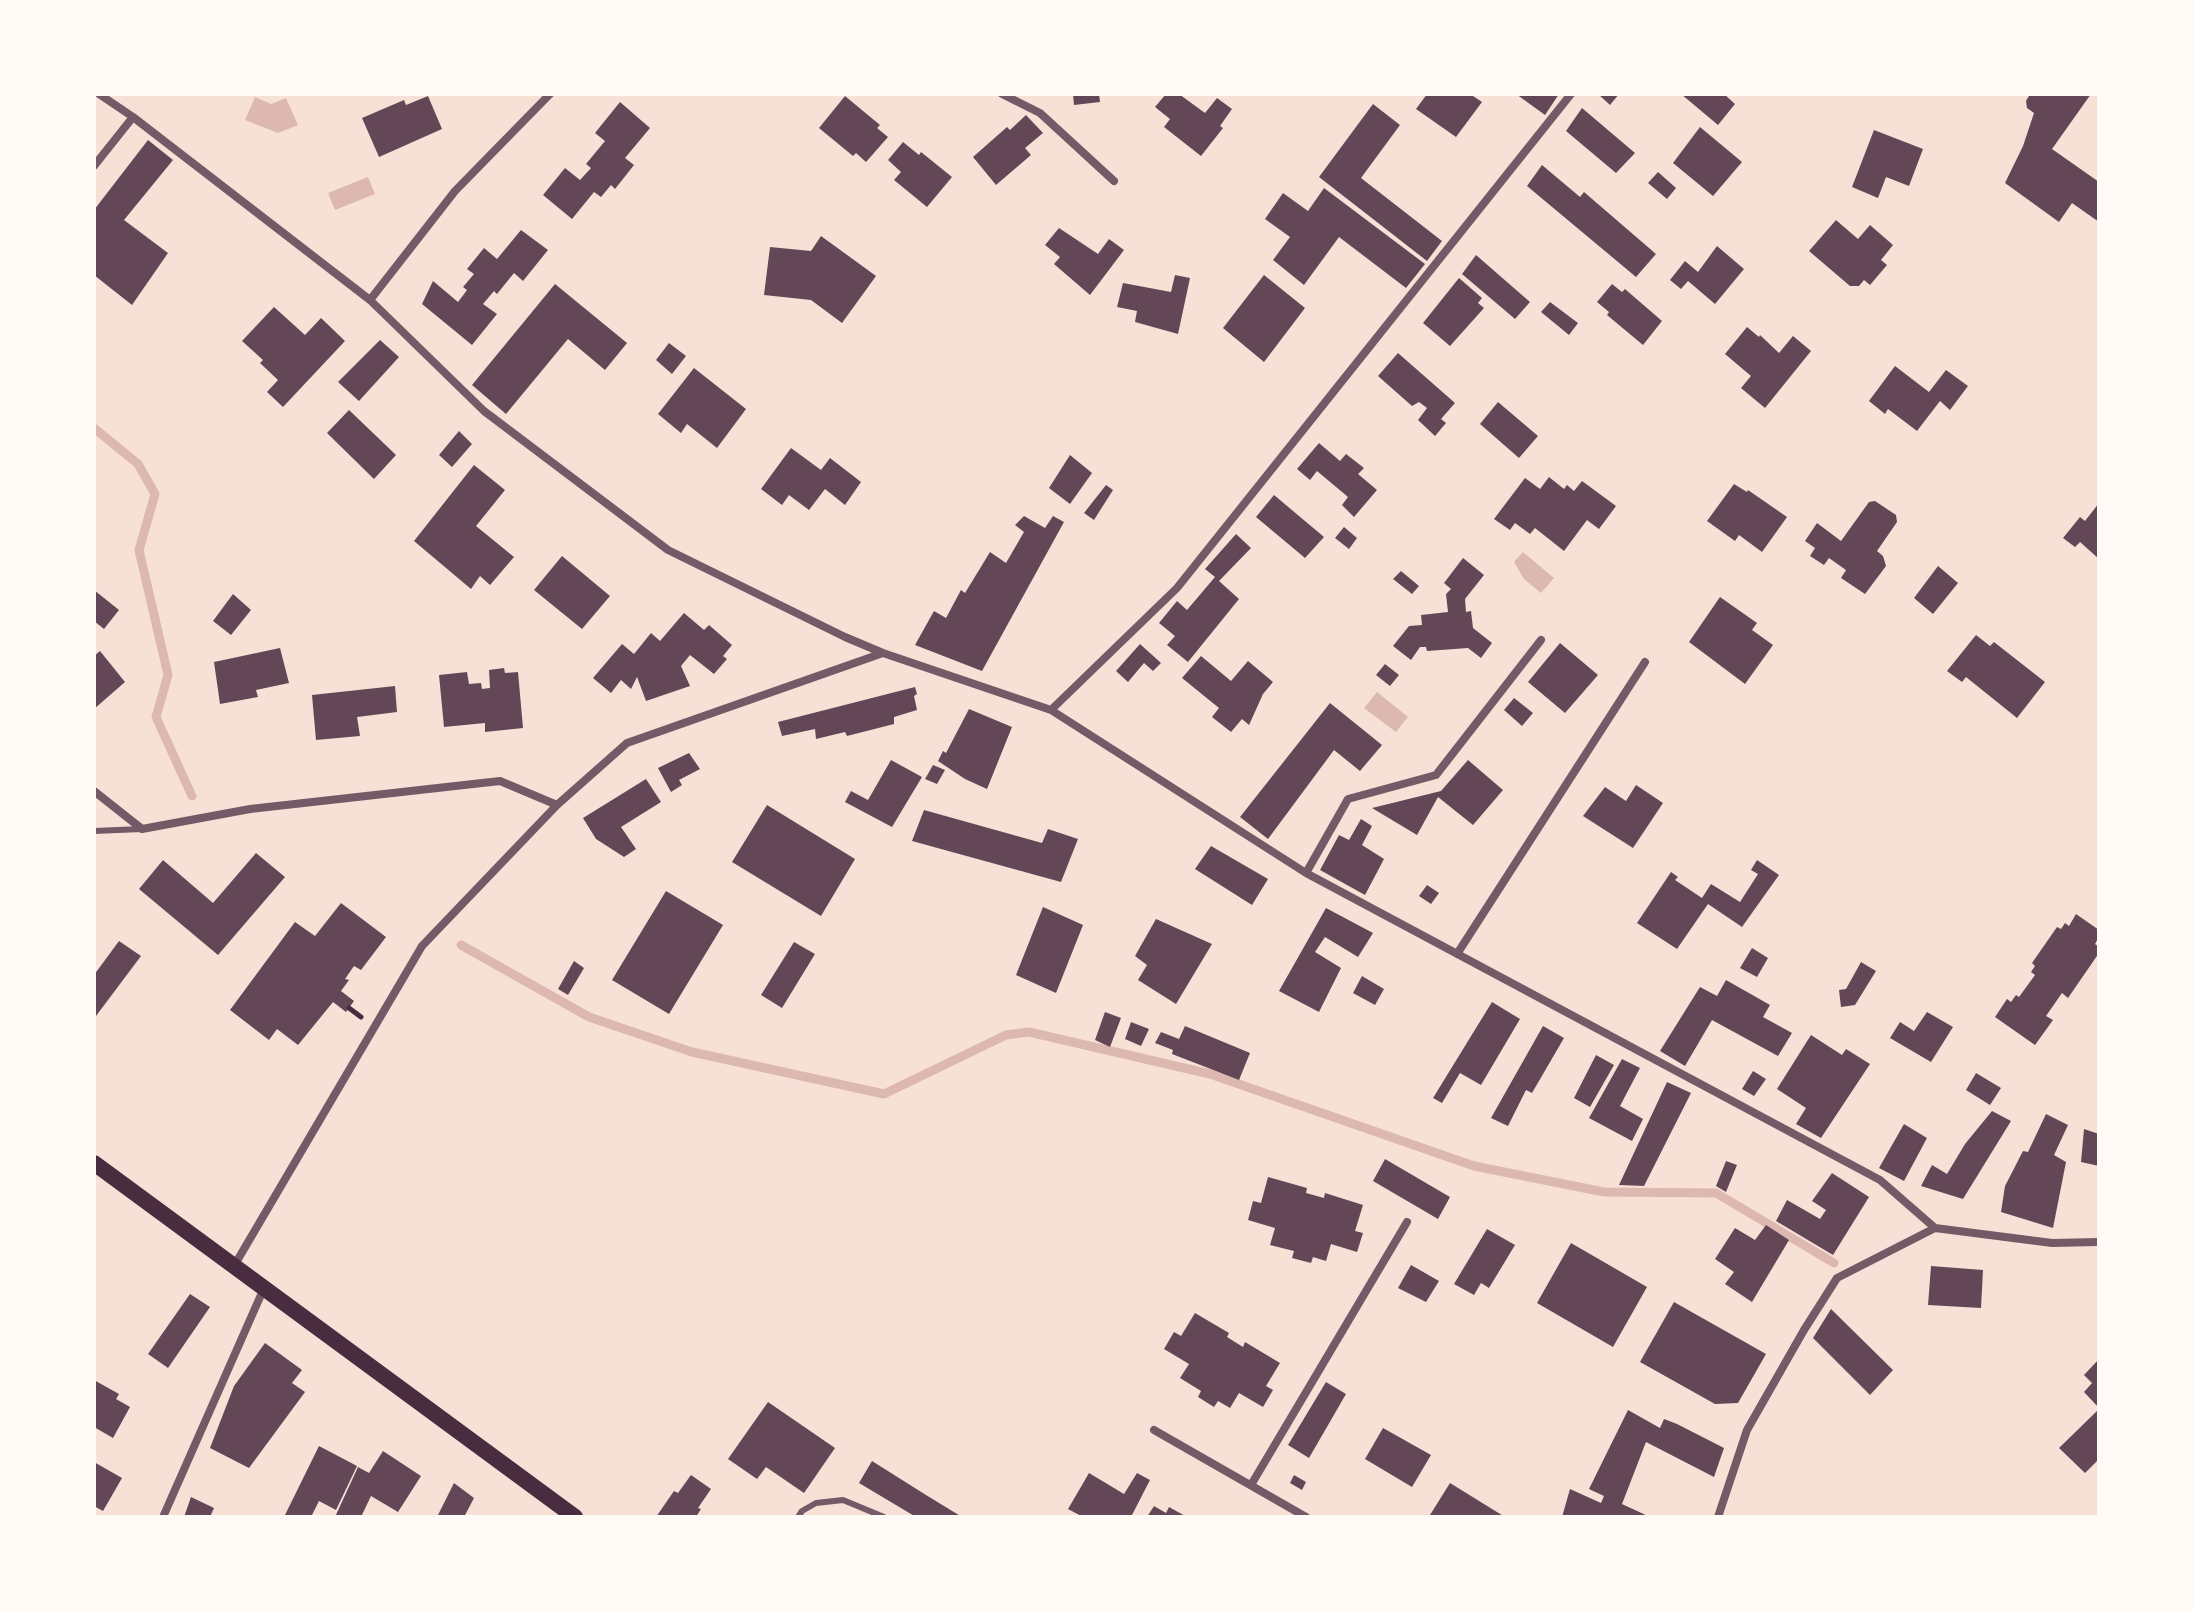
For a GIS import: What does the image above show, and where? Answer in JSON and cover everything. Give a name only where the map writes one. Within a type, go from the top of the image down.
[{"type":"main road","points":[[94,1163],[575,1517]]},
{"type":"street","points":[[99,94],[370,300],[484,411],[668,550],[883,653],[1051,710],[1306,873],[1880,1180],[1935,1228],[2052,1243],[2099,1242]]},
{"type":"street","points":[[370,300],[455,191],[550,94]]},
{"type":"street","points":[[1002,94],[1040,113],[1114,181]]},
{"type":"street","points":[[1051,710],[1177,588],[1571,94]]},
{"type":"street","points":[[94,166],[133,117]]},
{"type":"street","points":[[1306,873],[1348,799],[1436,775],[1541,640]]},
{"type":"street","points":[[234,1266],[422,946],[557,805],[627,743],[883,653]]},
{"type":"street","points":[[1457,954],[1645,662]]},
{"type":"street","points":[[94,791],[142,829],[250,809],[500,781],[557,805]]},
{"type":"street","points":[[1251,1485],[1407,1222]]},
{"type":"street","points":[[1718,1517],[1747,1430],[1837,1278],[1935,1228]]},
{"type":"street","points":[[163,1517],[264,1288]]},
{"type":"street","points":[[1154,1430],[1306,1517]]},
{"type":"lane","points":[[94,831],[142,829]]},
{"type":"lane","points":[[798,1517],[816,1503],[843,1500],[884,1517]]},
{"type":"shaded area","points":[[255,97],[271,104],[286,98],[298,125],[278,133],[245,120]]},
{"type":"shaded area","points":[[368,177],[375,194],[335,210],[328,193]]},
{"type":"shaded area","points":[[1523,552],[1554,578],[1541,593],[1524,579],[1514,562]]},
{"type":"shaded area","points":[[1377,692],[1408,717],[1396,732],[1364,708]]},
{"type":"building","points":[[1073,94],[1099,94],[1100,102],[1074,105]]},
{"type":"building","points":[[1166,94],[1179,94],[1205,113],[1217,98],[1232,109],[1220,126],[1223,128],[1201,156],[1164,127],[1170,119],[1155,107]]},
{"type":"building","points":[[1427,94],[1470,94],[1482,102],[1456,137],[1416,109]]},
{"type":"building","points":[[1516,94],[1559,94],[1545,115]]},
{"type":"building","points":[[1598,94],[1619,94],[1610,105]]},
{"type":"building","points":[[1681,94],[1724,94],[1735,104],[1718,125]]},
{"type":"building","points":[[2030,94],[2091,94],[2052,149],[2099,182],[2099,222],[2072,203],[2059,222],[2005,183],[2023,146],[2034,113],[2027,108],[2026,101]]},
{"type":"building","points":[[428,96],[442,129],[379,157],[362,118],[404,100],[406,105]]},
{"type":"building","points":[[845,96],[880,125],[877,128],[888,137],[866,162],[856,153],[853,156],[819,128]]},
{"type":"building","points":[[620,102],[650,128],[625,158],[634,165],[615,189],[611,185],[601,197],[594,192],[572,219],[543,195],[565,168],[580,180],[591,168],[586,164],[605,141],[595,133]]},
{"type":"building","points":[[1373,104],[1400,125],[1361,178],[1442,241],[1427,261],[1319,177]]},
{"type":"building","points":[[1582,108],[1635,153],[1616,173],[1566,131]]},
{"type":"building","points":[[1026,115],[1043,133],[1025,148],[1031,155],[996,185],[973,157]]},
{"type":"building","points":[[1700,127],[1742,162],[1713,196],[1673,163]]},
{"type":"building","points":[[1874,130],[1923,149],[1909,186],[1886,177],[1878,198],[1852,187]]},
{"type":"building","points":[[148,140],[173,160],[124,220],[168,253],[132,305],[94,275],[94,210]]},
{"type":"building","points":[[903,142],[952,177],[927,207],[894,180],[901,172],[888,160]]},
{"type":"building","points":[[1542,165],[1580,197],[1584,192],[1656,254],[1636,277],[1527,186]]},
{"type":"building","points":[[1658,172],[1676,188],[1667,199],[1648,183]]},
{"type":"building","points":[[1324,188],[1425,264],[1406,288],[1339,237],[1304,285],[1273,260],[1290,237],[1265,219],[1283,193],[1308,211]]},
{"type":"building","points":[[1836,220],[1858,239],[1870,225],[1893,245],[1881,260],[1887,265],[1870,285],[1864,280],[1859,286],[1850,286],[1809,251]]},
{"type":"building","points":[[1059,228],[1098,254],[1109,239],[1124,250],[1090,295],[1054,264],[1060,257],[1045,245]]},
{"type":"building","points":[[521,230],[548,250],[523,281],[514,273],[497,294],[494,291],[483,304],[497,314],[472,345],[422,304],[433,281],[458,302],[467,290],[463,287],[474,274],[467,269],[484,248],[497,259]]},
{"type":"building","points":[[821,236],[876,276],[842,323],[811,300],[764,295],[770,247],[811,251]]},
{"type":"building","points":[[1717,246],[1744,269],[1715,304],[1688,281],[1681,289],[1670,280],[1685,261],[1698,272]]},
{"type":"building","points":[[1476,255],[1530,302],[1515,319],[1462,274]]},
{"type":"building","points":[[1175,275],[1190,278],[1178,334],[1135,322],[1137,311],[1117,307],[1123,283],[1171,292]]},
{"type":"building","points":[[1264,275],[1305,308],[1264,362],[1223,328]]},
{"type":"building","points":[[1459,278],[1482,298],[1478,303],[1484,308],[1450,346],[1423,323]]},
{"type":"building","points":[[555,284],[627,343],[605,370],[568,339],[506,414],[472,385]]},
{"type":"building","points":[[1612,284],[1622,292],[1625,289],[1662,321],[1643,345],[1607,315],[1609,312],[1597,302]]},
{"type":"building","points":[[1550,302],[1578,323],[1569,335],[1541,312]]},
{"type":"building","points":[[274,307],[305,335],[321,318],[345,341],[283,407],[267,392],[278,380],[260,363],[263,360],[242,341]]},
{"type":"building","points":[[1747,327],[1779,353],[1793,336],[1811,351],[1765,408],[1741,388],[1751,376],[1725,354]]},
{"type":"building","points":[[380,340],[399,357],[359,401],[338,382]]},
{"type":"building","points":[[669,343],[686,356],[672,374],[656,360]]},
{"type":"building","points":[[1398,353],[1455,403],[1441,419],[1446,423],[1435,436],[1418,420],[1427,408],[1419,402],[1412,406],[1378,376]]},
{"type":"building","points":[[1895,366],[1929,392],[1946,370],[1968,386],[1950,410],[1940,401],[1917,431],[1888,409],[1885,414],[1869,401]]},
{"type":"building","points":[[694,368],[746,409],[717,448],[687,424],[681,433],[658,414]]},
{"type":"building","points":[[1498,402],[1538,436],[1519,458],[1480,424]]},
{"type":"building","points":[[349,410],[396,455],[374,479],[327,433]]},
{"type":"building","points":[[459,431],[472,444],[452,467],[439,455]]},
{"type":"building","points":[[1319,443],[1340,461],[1346,454],[1364,468],[1358,474],[1377,490],[1354,517],[1342,505],[1348,497],[1317,471],[1310,480],[1297,469]]},
{"type":"building","points":[[791,448],[821,470],[830,458],[861,482],[845,505],[825,489],[809,510],[789,495],[782,505],[761,489]]},
{"type":"building","points":[[1070,455],[1092,473],[1070,504],[1049,488]]},
{"type":"building","points":[[474,465],[505,490],[476,526],[514,557],[490,585],[480,576],[471,589],[414,541]]},
{"type":"building","points":[[1549,477],[1564,489],[1567,485],[1574,491],[1582,481],[1616,506],[1599,529],[1587,520],[1564,551],[1535,528],[1530,534],[1515,523],[1510,530],[1494,519],[1525,478],[1540,489]]},
{"type":"building","points":[[1734,484],[1787,517],[1762,552],[1739,535],[1735,541],[1707,521]]},
{"type":"building","points":[[1106,485],[1113,490],[1094,520],[1084,513]]},
{"type":"building","points":[[1274,495],[1324,537],[1305,558],[1256,517]]},
{"type":"building","points":[[1875,501],[1896,515],[1897,522],[1877,551],[1883,556],[1886,566],[1865,594],[1841,578],[1846,570],[1829,558],[1824,565],[1810,556],[1815,548],[1805,541],[1817,523],[1841,541],[1869,502]]},
{"type":"building","points":[[2099,503],[2099,559],[2080,542],[2075,547],[2063,538],[2080,517],[2085,521]]},
{"type":"building","points":[[1024,516],[1045,528],[1053,516],[1064,522],[982,671],[915,645],[934,611],[946,618],[961,590],[965,593],[990,552],[1006,563],[1024,532],[1015,525]]},
{"type":"building","points":[[1344,527],[1357,538],[1349,549],[1335,538]]},
{"type":"building","points":[[1236,534],[1251,548],[1219,581],[1239,599],[1188,662],[1167,645],[1175,636],[1159,623],[1177,601],[1187,610],[1215,577],[1205,569]]},
{"type":"building","points":[[562,556],[610,596],[582,629],[534,590]]},
{"type":"building","points":[[1463,558],[1484,575],[1465,599],[1466,612],[1471,611],[1473,628],[1492,643],[1481,658],[1468,648],[1427,651],[1426,647],[1420,647],[1411,660],[1393,646],[1409,626],[1422,625],[1421,615],[1448,612],[1446,594],[1451,589],[1444,583]]},
{"type":"building","points":[[1938,566],[1958,583],[1933,614],[1914,598]]},
{"type":"building","points":[[1401,571],[1419,586],[1412,594],[1393,579]]},
{"type":"building","points":[[94,590],[119,610],[104,629],[94,621]]},
{"type":"building","points":[[233,594],[251,610],[231,635],[213,621]]},
{"type":"building","points":[[1720,597],[1757,623],[1752,630],[1773,645],[1745,684],[1689,642]]},
{"type":"building","points":[[684,613],[704,630],[709,625],[732,645],[723,656],[727,659],[714,674],[690,655],[681,666],[690,686],[646,701],[637,677],[631,689],[621,680],[611,693],[593,678],[622,644],[634,654],[651,633],[660,641]]},
{"type":"building","points":[[1976,635],[1990,646],[1994,642],[2045,682],[2017,718],[1966,677],[1962,682],[1947,671]]},
{"type":"building","points":[[1560,643],[1598,675],[1565,713],[1528,682]]},
{"type":"building","points":[[1140,644],[1161,663],[1153,671],[1144,663],[1128,682],[1116,671]]},
{"type":"building","points":[[280,648],[289,683],[256,690],[258,697],[220,704],[214,662]]},
{"type":"building","points":[[100,651],[125,682],[94,709],[94,656]]},
{"type":"building","points":[[1201,656],[1231,681],[1248,661],[1273,682],[1263,694],[1249,725],[1242,719],[1231,732],[1212,717],[1219,708],[1182,678]]},
{"type":"building","points":[[1385,664],[1399,675],[1390,686],[1376,675]]},
{"type":"building","points":[[504,668],[505,673],[518,672],[523,728],[485,732],[485,723],[444,727],[439,675],[467,672],[469,684],[481,683],[482,689],[490,688],[489,670]]},
{"type":"building","points":[[395,686],[397,712],[357,717],[360,736],[316,740],[312,695]]},
{"type":"building","points":[[915,687],[917,710],[894,717],[894,724],[847,736],[845,732],[816,739],[815,729],[782,736],[778,722]]},
{"type":"building","points":[[1514,698],[1533,713],[1522,726],[1504,710]]},
{"type":"building","points":[[1330,703],[1382,745],[1360,771],[1334,750],[1268,839],[1240,817]]},
{"type":"building","points":[[969,709],[1012,727],[987,789],[938,761],[943,751],[946,753]]},
{"type":"building","points":[[689,753],[700,769],[679,780],[682,785],[671,792],[658,768]]},
{"type":"building","points":[[891,760],[922,777],[892,827],[845,802],[851,791],[868,800]]},
{"type":"building","points":[[1468,760],[1503,790],[1473,825],[1438,797],[1417,835],[1372,808],[1441,791]]},
{"type":"building","points":[[933,765],[945,770],[937,784],[925,779]]},
{"type":"building","points":[[646,779],[661,802],[621,827],[636,849],[624,857],[596,839],[583,818]]},
{"type":"building","points":[[1636,785],[1663,803],[1633,848],[1583,816],[1605,787],[1626,801]]},
{"type":"building","points":[[767,805],[855,859],[821,916],[732,862]]},
{"type":"building","points":[[924,810],[1042,843],[1048,829],[1078,839],[1061,882],[912,841]]},
{"type":"building","points":[[1361,819],[1372,826],[1362,845],[1384,859],[1365,895],[1320,870],[1339,835],[1349,840]]},
{"type":"building","points":[[1211,846],[1268,879],[1252,905],[1195,869]]},
{"type":"building","points":[[256,853],[285,877],[218,955],[139,889],[163,860],[213,903]]},
{"type":"building","points":[[1757,860],[1779,875],[1742,927],[1708,904],[1677,949],[1637,923],[1671,872],[1678,877],[1675,880],[1702,898],[1711,884],[1740,902],[1758,874],[1751,870]]},
{"type":"building","points":[[1427,885],[1439,893],[1431,904],[1419,896]]},
{"type":"building","points":[[666,891],[723,925],[669,1014],[612,980]]},
{"type":"building","points":[[341,903],[386,937],[361,970],[354,966],[345,979],[349,980],[341,991],[354,1001],[346,1012],[333,1002],[298,1045],[277,1029],[269,1040],[230,1010],[295,922],[315,936]]},
{"type":"building","points":[[1043,907],[1083,925],[1056,993],[1016,975]]},
{"type":"building","points":[[1326,908],[1373,933],[1358,957],[1325,937],[1315,952],[1341,968],[1319,1012],[1279,991]]},
{"type":"building","points":[[2076,914],[2099,930],[2095,944],[2099,947],[2099,953],[2068,998],[2062,993],[2046,1016],[2053,1020],[2035,1045],[1995,1017],[2007,999],[2011,1002],[2016,995],[2019,997],[2035,975],[2031,972],[2035,966],[2032,963],[2057,927],[2061,929],[2065,923],[2069,926]]},
{"type":"building","points":[[1156,919],[1212,944],[1176,1004],[1138,980],[1147,965],[1135,956]]},
{"type":"building","points":[[119,941],[141,956],[96,1016],[94,975]]},
{"type":"building","points":[[794,942],[815,954],[782,1008],[761,995]]},
{"type":"building","points":[[1752,948],[1768,958],[1757,977],[1740,968]]},
{"type":"building","points":[[574,961],[584,968],[568,995],[558,989]]},
{"type":"building","points":[[1861,962],[1876,971],[1855,1005],[1841,1007],[1839,990],[1846,989]]},
{"type":"building","points":[[1362,976],[1384,989],[1375,1005],[1353,993]]},
{"type":"building","points":[[1726,980],[1770,1005],[1763,1017],[1792,1033],[1778,1056],[1712,1020],[1685,1066],[1660,1051],[1700,987],[1717,996]]},
{"type":"building","points":[[1492,1002],[1520,1019],[1481,1085],[1460,1073],[1442,1103],[1433,1098]]},
{"type":"building","points":[[1105,1012],[1121,1018],[1110,1047],[1095,1040]]},
{"type":"building","points":[[1927,1012],[1953,1027],[1931,1062],[1890,1038],[1900,1022],[1914,1031]]},
{"type":"building","points":[[1131,1022],[1149,1029],[1141,1046],[1125,1039]]},
{"type":"building","points":[[1185,1026],[1250,1053],[1239,1080],[1172,1054],[1173,1050],[1155,1043],[1161,1032],[1179,1039]]},
{"type":"building","points":[[1543,1026],[1564,1038],[1532,1093],[1526,1090],[1508,1126],[1491,1118]]},
{"type":"building","points":[[1811,1035],[1842,1055],[1846,1049],[1870,1064],[1821,1138],[1796,1124],[1806,1108],[1777,1089]]},
{"type":"building","points":[[1596,1055],[1614,1065],[1590,1107],[1574,1098]]},
{"type":"building","points":[[1622,1059],[1640,1068],[1620,1106],[1643,1119],[1632,1141],[1589,1118]]},
{"type":"building","points":[[1753,1071],[1766,1079],[1754,1096],[1742,1089]]},
{"type":"building","points":[[1976,1073],[2001,1088],[1990,1105],[1966,1090]]},
{"type":"building","points":[[1667,1082],[1691,1093],[1644,1186],[1619,1185]]},
{"type":"building","points":[[1992,1111],[2011,1121],[1963,1199],[1921,1186],[1932,1165],[1947,1174],[1965,1144]]},
{"type":"building","points":[[2046,1114],[2068,1125],[2054,1155],[2066,1162],[2053,1228],[2001,1212],[2005,1186],[2023,1151],[2028,1152]]},
{"type":"building","points":[[1904,1124],[1927,1138],[1904,1181],[1879,1168]]},
{"type":"building","points":[[2084,1129],[2099,1134],[2099,1166],[2081,1162]]},
{"type":"building","points":[[1385,1159],[1450,1197],[1438,1219],[1373,1181]]},
{"type":"building","points":[[1726,1161],[1737,1165],[1726,1192],[1716,1186]]},
{"type":"building","points":[[1832,1173],[1869,1197],[1833,1255],[1776,1221],[1787,1200],[1820,1219],[1826,1210],[1812,1201]]},
{"type":"building","points":[[1268,1177],[1307,1188],[1306,1193],[1324,1198],[1325,1193],[1363,1205],[1355,1231],[1363,1233],[1357,1252],[1331,1244],[1326,1261],[1313,1257],[1311,1263],[1292,1258],[1294,1251],[1270,1245],[1275,1228],[1248,1220],[1253,1201],[1261,1203]]},
{"type":"building","points":[[1766,1225],[1789,1240],[1752,1302],[1725,1284],[1734,1272],[1715,1259],[1735,1228],[1755,1240]]},
{"type":"building","points":[[1487,1229],[1515,1245],[1489,1288],[1481,1283],[1474,1295],[1454,1284]]},
{"type":"building","points":[[1571,1243],[1647,1287],[1613,1347],[1537,1303]]},
{"type":"building","points":[[1411,1265],[1439,1281],[1426,1302],[1398,1288]]},
{"type":"building","points":[[1931,1266],[1983,1270],[1981,1308],[1928,1305]]},
{"type":"building","points":[[190,1294],[210,1307],[168,1368],[148,1354]]},
{"type":"building","points":[[1674,1302],[1766,1354],[1738,1403],[1715,1404],[1640,1362]]},
{"type":"building","points":[[1831,1309],[1893,1370],[1870,1395],[1813,1338]]},
{"type":"building","points":[[1195,1313],[1229,1333],[1227,1337],[1243,1347],[1245,1342],[1280,1363],[1266,1386],[1273,1390],[1263,1407],[1239,1393],[1230,1408],[1218,1401],[1214,1407],[1198,1397],[1201,1391],[1180,1378],[1189,1364],[1164,1349],[1174,1332],[1181,1336]]},
{"type":"building","points":[[265,1343],[302,1370],[292,1383],[305,1392],[249,1468],[210,1448],[234,1386]]},
{"type":"building","points":[[2099,1359],[2099,1408],[2084,1392],[2092,1383],[2084,1375]]},
{"type":"building","points":[[94,1380],[119,1394],[116,1399],[130,1407],[113,1438],[94,1427]]},
{"type":"building","points":[[1326,1382],[1346,1394],[1309,1458],[1288,1445]]},
{"type":"building","points":[[768,1402],[835,1448],[804,1493],[766,1467],[757,1479],[728,1459]]},
{"type":"building","points":[[2099,1409],[2099,1459],[2085,1473],[2059,1448]]},
{"type":"building","points":[[1628,1410],[1660,1428],[1664,1419],[1677,1424],[1724,1448],[1714,1477],[1646,1442],[1622,1504],[1650,1517],[1562,1517],[1570,1489],[1601,1503],[1604,1496],[1589,1489]]},
{"type":"building","points":[[1383,1428],[1431,1455],[1412,1487],[1365,1459]]},
{"type":"building","points":[[319,1446],[357,1466],[336,1510],[319,1501],[311,1517],[284,1517]]},
{"type":"building","points":[[383,1451],[421,1476],[398,1512],[371,1496],[361,1517],[335,1517],[358,1467],[369,1473]]},
{"type":"building","points":[[872,1461],[962,1517],[916,1517],[859,1483]]},
{"type":"building","points":[[94,1462],[122,1478],[103,1511],[94,1506]]},
{"type":"building","points":[[1089,1473],[1124,1494],[1137,1473],[1150,1480],[1131,1517],[1083,1517],[1068,1509]]},
{"type":"building","points":[[691,1475],[711,1489],[698,1508],[701,1509],[696,1517],[656,1517],[674,1491],[678,1493]]},
{"type":"building","points":[[1294,1475],[1306,1482],[1302,1490],[1290,1483]]},
{"type":"building","points":[[454,1483],[474,1498],[464,1517],[437,1517]]},
{"type":"building","points":[[1450,1483],[1505,1517],[1430,1515]]},
{"type":"building","points":[[191,1497],[214,1508],[210,1517],[184,1517]]},
{"type":"building","points":[[1154,1506],[1166,1513],[1169,1507],[1187,1517],[1147,1517]]},
{"type":"waterway","points":[[94,428],[138,464],[155,494],[139,550],[168,675],[156,717],[192,796]]},
{"type":"waterway","points":[[461,945],[589,1017],[692,1052],[884,1094],[1006,1035],[1029,1032],[1210,1074],[1474,1166],[1604,1192],[1716,1193],[1834,1263]]}]
